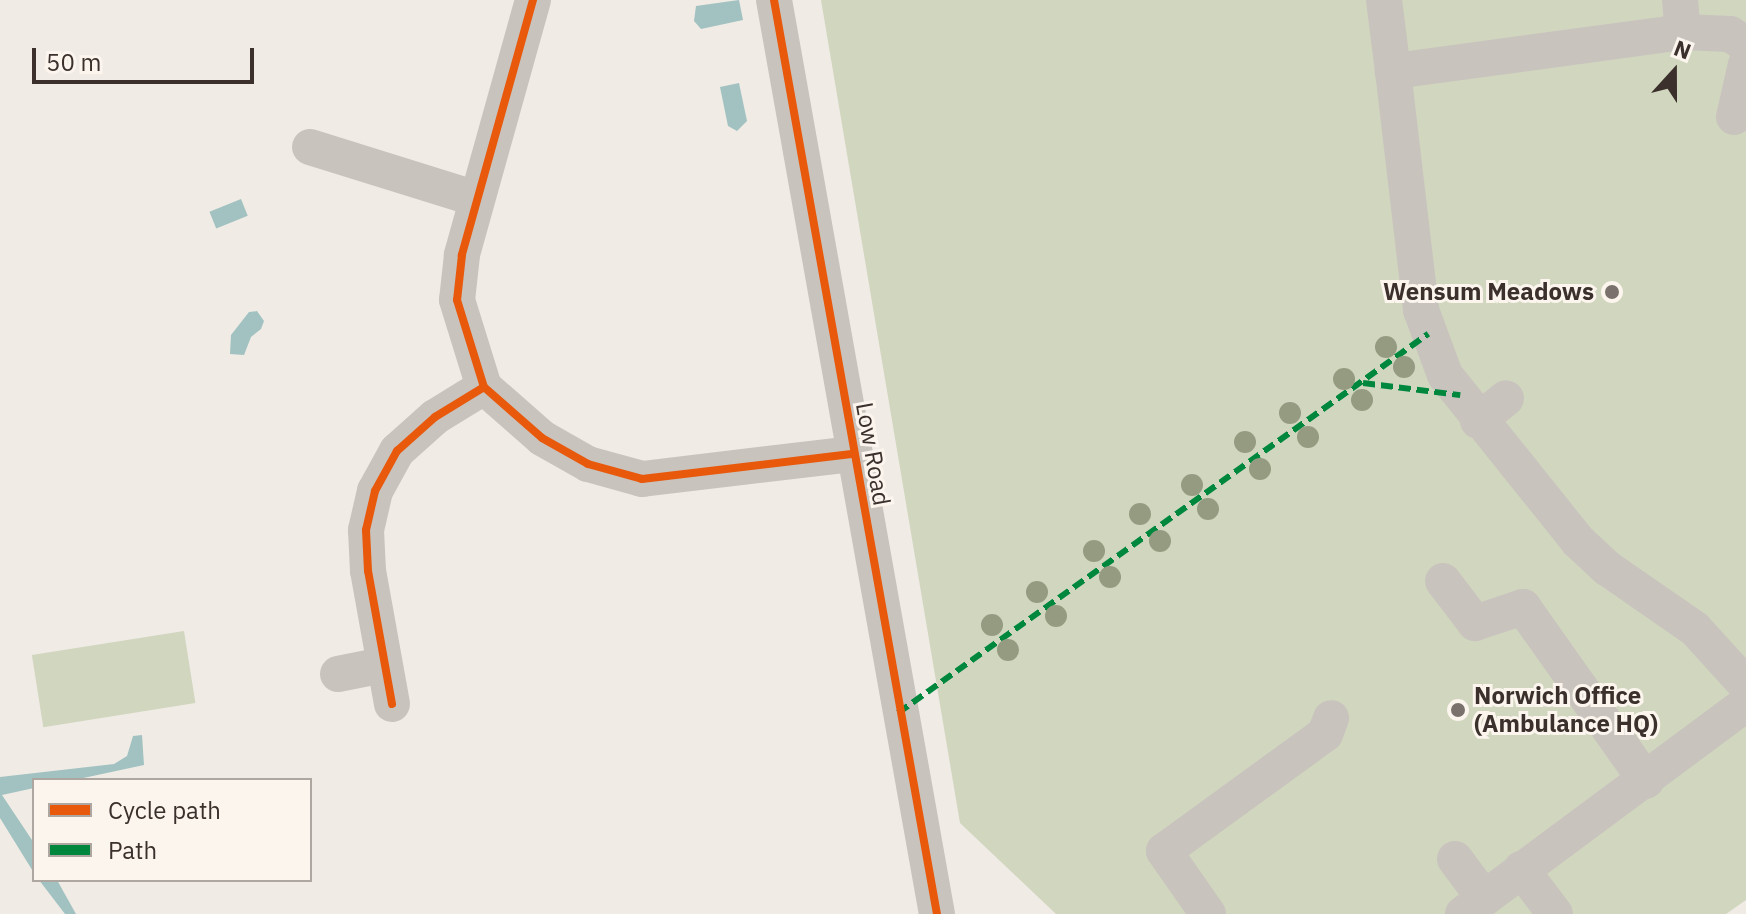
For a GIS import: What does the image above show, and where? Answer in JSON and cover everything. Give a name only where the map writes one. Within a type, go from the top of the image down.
[{"type":"street","points":[[533,0],[474,198],[457,300],[484,387],[542,438],[588,464],[642,479],[852,454]]},
{"type":"street","name":"Low Road","points":[[774,0],[852,454],[937,914]]},
{"type":"street","points":[[1384,0],[1431,308],[1445,375],[1478,421],[1578,541],[1607,568],[1695,629],[1746,685]]},
{"type":"street","points":[[1393,71],[1682,16],[1730,34],[1746,45]]},
{"type":"street","points":[[1734,117],[1746,64]]},
{"type":"street","points":[[310,147],[474,198]]},
{"type":"street","points":[[392,704],[383,665],[366,530],[375,491],[397,451],[435,417],[484,387]]},
{"type":"street","points":[[1478,421],[1506,398]]},
{"type":"street","points":[[1443,581],[1475,623],[1520,593],[1646,781]]},
{"type":"street","points":[[338,674],[383,665]]},
{"type":"street","points":[[1455,859],[1473,906],[1646,781],[1746,704]]},
{"type":"street","points":[[1208,914],[1164,851],[1325,734],[1331,718]]},
{"type":"street","points":[[1521,869],[1555,914]]},
{"type":"green space","points":[[821,0],[1746,0],[1746,900],[1726,914],[1056,914],[960,823]]},
{"type":"green space","points":[[184,631],[195,703],[43,727],[32,655]]},
{"type":"water","points":[[739,0],[743,20],[701,29],[694,21],[696,6]]},
{"type":"water","points":[[739,83],[747,121],[737,131],[728,126],[720,87]]},
{"type":"water","points":[[241,199],[248,216],[216,228],[209,212]]},
{"type":"water","points":[[257,311],[264,321],[261,329],[251,337],[244,355],[230,354],[231,335],[249,312]]},
{"type":"water","points":[[142,735],[144,765],[83,778],[32,778],[32,788],[2,795],[32,840],[32,870],[0,818],[0,777],[114,764],[127,756],[133,736]]},
{"type":"water","points":[[41,882],[58,882],[76,914],[65,914]]},
{"type":"marked path","points":[[898,713],[1428,334]]},
{"type":"marked path","points":[[1363,383],[1460,395]]},
{"type":"cycle path","points":[[533,0],[462,255],[457,300],[484,387],[542,438],[588,464],[642,479],[852,454]]},
{"type":"cycle path","points":[[774,0],[937,914]]},
{"type":"cycle path","points":[[392,704],[368,571],[366,530],[375,491],[397,451],[435,417],[484,387]]},
{"type":"place","name":"Wensum Meadows","points":[[1612,292]]},
{"type":"place","name":"Norwich Office (Ambulance HQ)","points":[[1458,710]]}]
